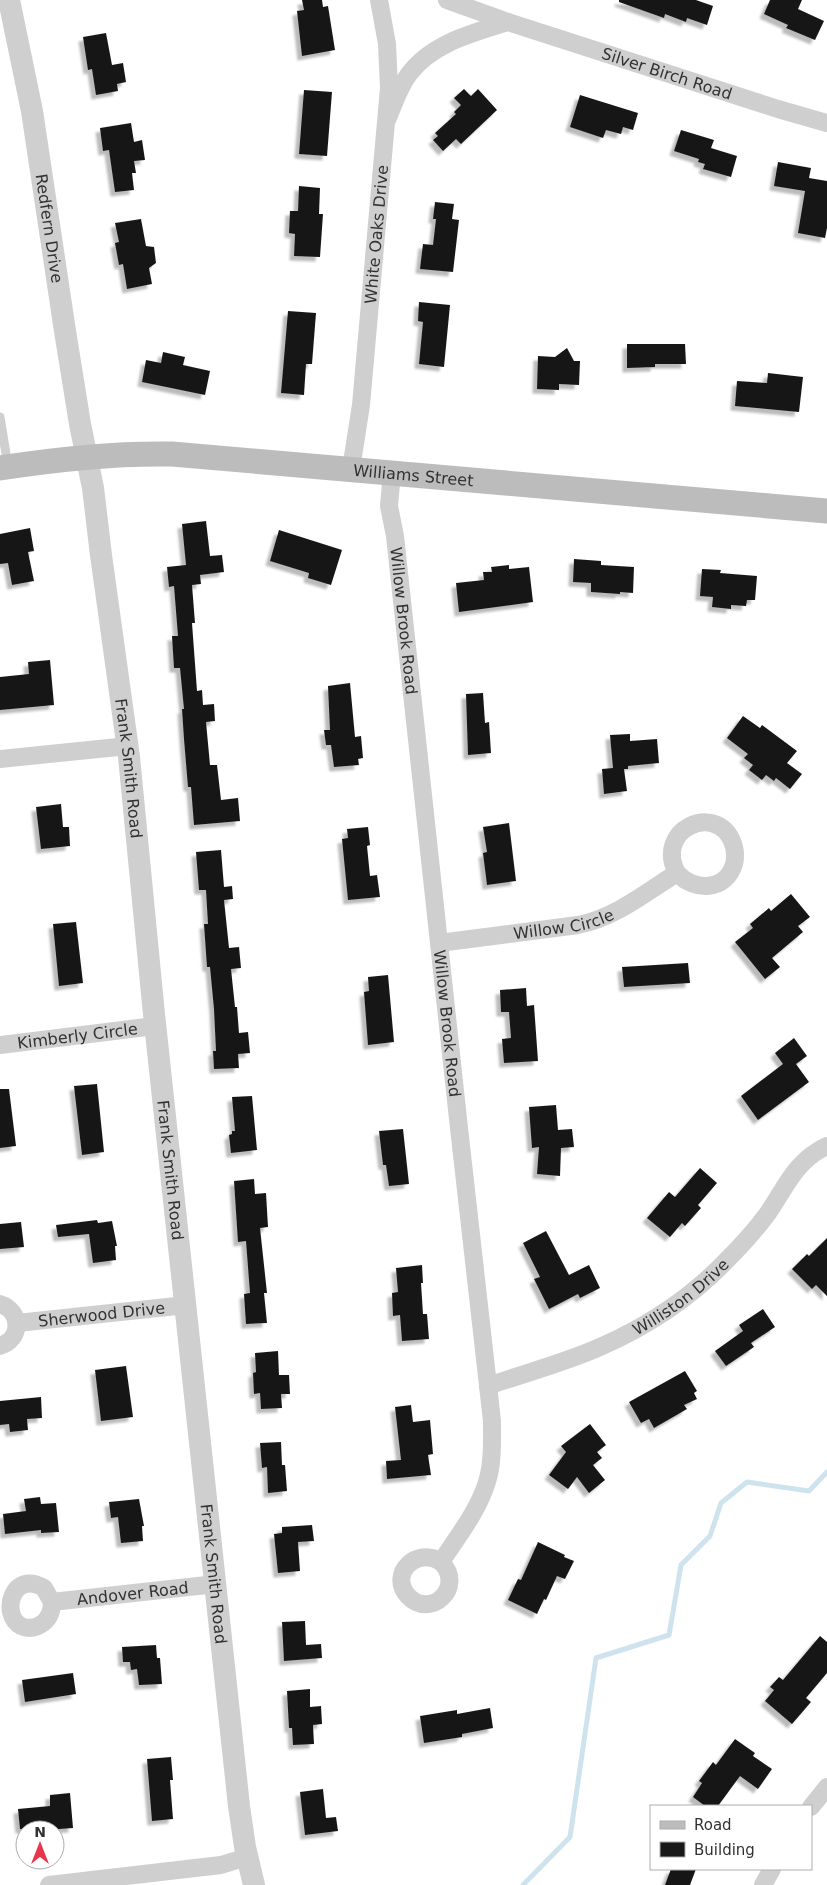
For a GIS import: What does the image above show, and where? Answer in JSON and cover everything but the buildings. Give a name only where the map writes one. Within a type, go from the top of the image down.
[{"type":"main road","name":"Williams Street","points":[[4,468],[87,457],[124,454],[172,454],[827,512]]},
{"type":"street","name":"Redfern Drive","points":[[9,0],[32,111],[65,331],[87,457]]},
{"type":"street","name":"White Oaks Drive","points":[[351,469],[360,405],[388,120],[388,44],[379,0]]},
{"type":"street","name":"Silver Birch Road","points":[[447,0],[508,22],[827,123]]},
{"type":"street","points":[[388,120],[400,88],[409,74],[432,52],[441,46],[476,32],[508,22]]},
{"type":"street","name":"Frank Smith Road","points":[[87,457],[93,488],[128,746],[155,1026],[239,1806],[247,1857],[254,1885]]},
{"type":"street","name":"Willow Brook Road","points":[[392,473],[389,506],[395,536],[488,1386],[492,1438],[487,1481],[473,1513],[441,1562]]},
{"type":"street","points":[[0,759],[128,746]]},
{"type":"street","name":"Willow Circle","points":[[439,943],[592,922],[613,914],[677,873]]},
{"type":"street","name":"Kimberly Circle","points":[[0,1045],[155,1026]]},
{"type":"street","name":"Williston Drive","points":[[488,1386],[600,1347],[646,1323],[674,1305],[710,1277],[739,1248],[768,1213],[797,1168],[813,1154],[827,1146]]},
{"type":"street","name":"Sherwood Drive","points":[[0,1304],[13,1312],[17,1323],[17,1329],[12,1339],[0,1346]]},
{"type":"street","name":"Sherwood Drive","points":[[17,1323],[186,1305]]},
{"type":"street","name":"Andover Road","points":[[52,1602],[216,1584]]},
{"type":"street","points":[[812,1806],[827,1787]]},
{"type":"street","points":[[49,1885],[221,1864],[247,1857]]},
{"type":"street","points":[[763,1885],[771,1870]]},
{"type":"lane","points":[[0,416],[4,468]]},
{"type":"waterway","points":[[523,1885],[570,1837],[596,1658],[669,1635],[681,1565],[710,1536],[721,1503],[747,1482],[809,1491],[827,1472]]}]
